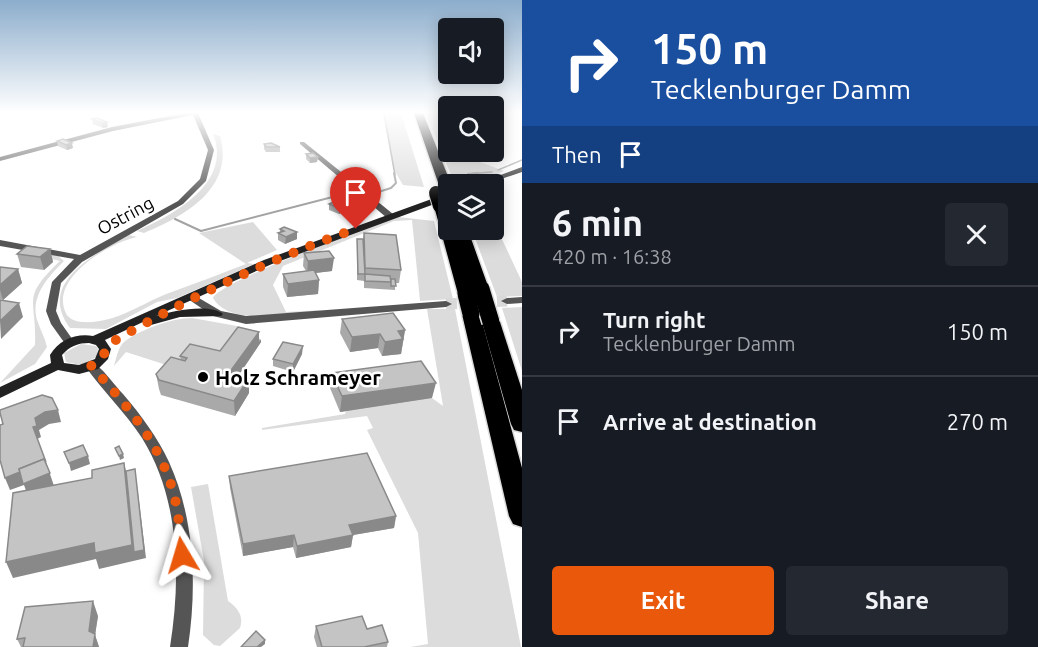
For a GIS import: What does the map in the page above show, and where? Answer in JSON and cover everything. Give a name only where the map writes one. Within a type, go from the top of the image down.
[{"type":"highway","points":[[421,143],[438,182]]},
{"type":"highway","points":[[427,143],[438,178]]},
{"type":"highway","points":[[456,240],[473,299],[491,322],[522,424]]},
{"type":"highway","points":[[463,240],[473,299],[522,516]]},
{"type":"main road","points":[[504,175],[522,169]]},
{"type":"main road","points":[[58,365],[56,356],[70,342],[100,345],[117,339],[192,297],[268,262],[438,198]]},
{"type":"main road","points":[[100,345],[174,303],[192,297]]},
{"type":"main road","points":[[150,322],[179,313],[217,314]]},
{"type":"main road","points":[[0,393],[58,365],[69,369],[91,366],[103,358],[100,345]]},
{"type":"street","points":[[0,159],[59,143]]},
{"type":"street","name":"Ostring","points":[[70,342],[54,321],[51,301],[63,276],[82,258],[171,209],[198,187],[206,172],[210,143]]},
{"type":"street","points":[[302,143],[390,216]]},
{"type":"street","points":[[0,243],[82,258]]},
{"type":"street","points":[[192,297],[217,314],[260,320],[446,304]]},
{"type":"street","points":[[507,301],[522,300]]},
{"type":"street","points":[[91,366],[121,398],[149,438],[163,464],[174,495],[185,575],[179,647]]},
{"type":"shaded area","points":[[215,143],[221,143],[223,154],[220,171],[203,198],[190,209],[160,226],[144,233],[137,231],[167,216],[196,195],[215,168],[217,152]]},
{"type":"shaded area","points":[[388,143],[410,143],[424,187],[403,185],[393,168]]},
{"type":"shaded area","points":[[446,162],[480,162],[504,171],[497,174],[451,174]]},
{"type":"shaded area","points":[[398,217],[434,221],[453,299],[420,301],[412,220],[394,221],[283,266],[273,285],[286,312],[324,310],[248,316],[222,307],[213,298],[222,290],[268,267]]},
{"type":"shaded area","points":[[253,222],[277,250],[247,263],[254,264],[177,298],[157,302],[106,329],[70,328],[61,312],[60,297],[65,284],[74,272],[86,261],[129,235],[137,237],[99,254],[75,274],[63,298],[65,311],[69,318],[80,322],[95,322],[117,317],[169,293],[246,264],[199,233]]},
{"type":"shaded area","points":[[476,240],[502,240],[522,282],[522,296],[497,297]]},
{"type":"shaded area","points":[[42,252],[58,256],[64,261],[42,287],[36,303],[37,320],[47,347],[35,364],[0,383],[35,345],[33,300],[35,292],[60,261],[35,255]]},
{"type":"shaded area","points":[[522,307],[522,371],[502,308]]},
{"type":"shaded area","points":[[427,309],[455,309],[521,647],[410,647],[428,644],[418,533],[367,430],[373,428],[367,416],[262,430],[262,428],[345,414],[346,411],[432,398],[443,406]]},
{"type":"shaded area","points":[[192,318],[237,326],[239,329],[219,353],[182,370],[126,352],[114,366],[120,348],[129,338],[165,322]]},
{"type":"shaded area","points":[[81,344],[96,346],[97,357],[81,365],[66,362],[64,353]]},
{"type":"shaded area","points":[[208,484],[228,601],[241,616],[240,628],[220,646],[214,645],[203,635],[204,561],[191,487]]},
{"type":"building","points":[[271,143],[280,147],[266,147],[264,144]]},
{"type":"building","points":[[313,153],[318,157],[310,158],[306,154]]},
{"type":"building","points":[[368,175],[372,179],[364,180],[359,176]]},
{"type":"building","points":[[342,198],[352,201],[339,208],[329,204]]},
{"type":"building","points":[[284,227],[297,232],[286,237],[278,233],[284,231],[280,229]]},
{"type":"building","points":[[364,233],[396,235],[401,270],[365,268]]},
{"type":"building","points":[[357,239],[363,239],[365,274],[358,274]]},
{"type":"building","points":[[27,246],[50,249],[40,257],[17,254]]},
{"type":"building","points":[[329,251],[334,258],[308,261],[304,253]]},
{"type":"building","points":[[0,267],[18,269],[0,285]]},
{"type":"building","points":[[314,270],[319,280],[288,284],[283,274]]},
{"type":"building","points":[[365,274],[390,276],[391,282],[365,281]]},
{"type":"building","points":[[391,279],[395,279],[396,286],[391,286]]},
{"type":"building","points":[[0,300],[19,303],[0,321]]},
{"type":"building","points":[[393,313],[405,330],[398,331],[403,339],[385,342],[380,334],[352,337],[342,319]]},
{"type":"building","points":[[238,327],[259,332],[229,373],[249,378],[234,401],[159,380],[156,374],[171,357],[185,361],[187,358],[180,356],[190,344],[220,351]]},
{"type":"building","points":[[283,342],[303,346],[293,364],[273,359]]},
{"type":"building","points":[[421,361],[436,383],[342,396],[331,373]]},
{"type":"building","points":[[42,395],[52,398],[58,410],[45,412],[35,418],[37,426],[33,427],[46,462],[44,459],[19,469],[20,472],[5,478],[0,460],[0,425],[3,424],[0,410]]},
{"type":"building","points":[[83,445],[88,456],[69,463],[64,452]]},
{"type":"building","points":[[119,446],[123,454],[119,456],[115,448]]},
{"type":"building","points":[[367,453],[396,516],[349,525],[353,535],[297,546],[294,535],[243,544],[229,476]]},
{"type":"building","points":[[44,459],[50,473],[23,484],[19,469]]},
{"type":"building","points":[[124,463],[132,545],[95,553],[94,543],[6,562],[13,493],[92,478],[92,470]]},
{"type":"building","points":[[135,469],[144,550],[134,552],[126,471]]},
{"type":"building","points":[[93,601],[89,631],[95,634],[93,647],[23,647],[25,638],[17,639],[25,607]]},
{"type":"building","points":[[362,616],[367,629],[382,625],[388,642],[364,647],[322,647],[316,626]]},
{"type":"building","points":[[256,631],[265,640],[257,647],[241,647]]},
{"type":"waterway","points":[[389,143],[395,175]]},
{"type":"waterway","points":[[498,170],[522,160]]},
{"type":"waterway","points":[[478,173],[468,174],[492,172]]},
{"type":"waterway","points":[[372,194],[391,188],[396,183],[394,173]]},
{"type":"waterway","points":[[175,219],[201,231],[348,193]]},
{"type":"tunnel","points":[[446,304],[507,301]]},
{"type":"place","name":"Holz Schrameyer","points":[[203,377]]},
{"type":"route","points":[[182,555],[174,495],[163,464],[149,438],[121,398],[91,366],[103,358],[105,349],[117,339],[180,307],[192,297],[268,262],[356,229]]}]
